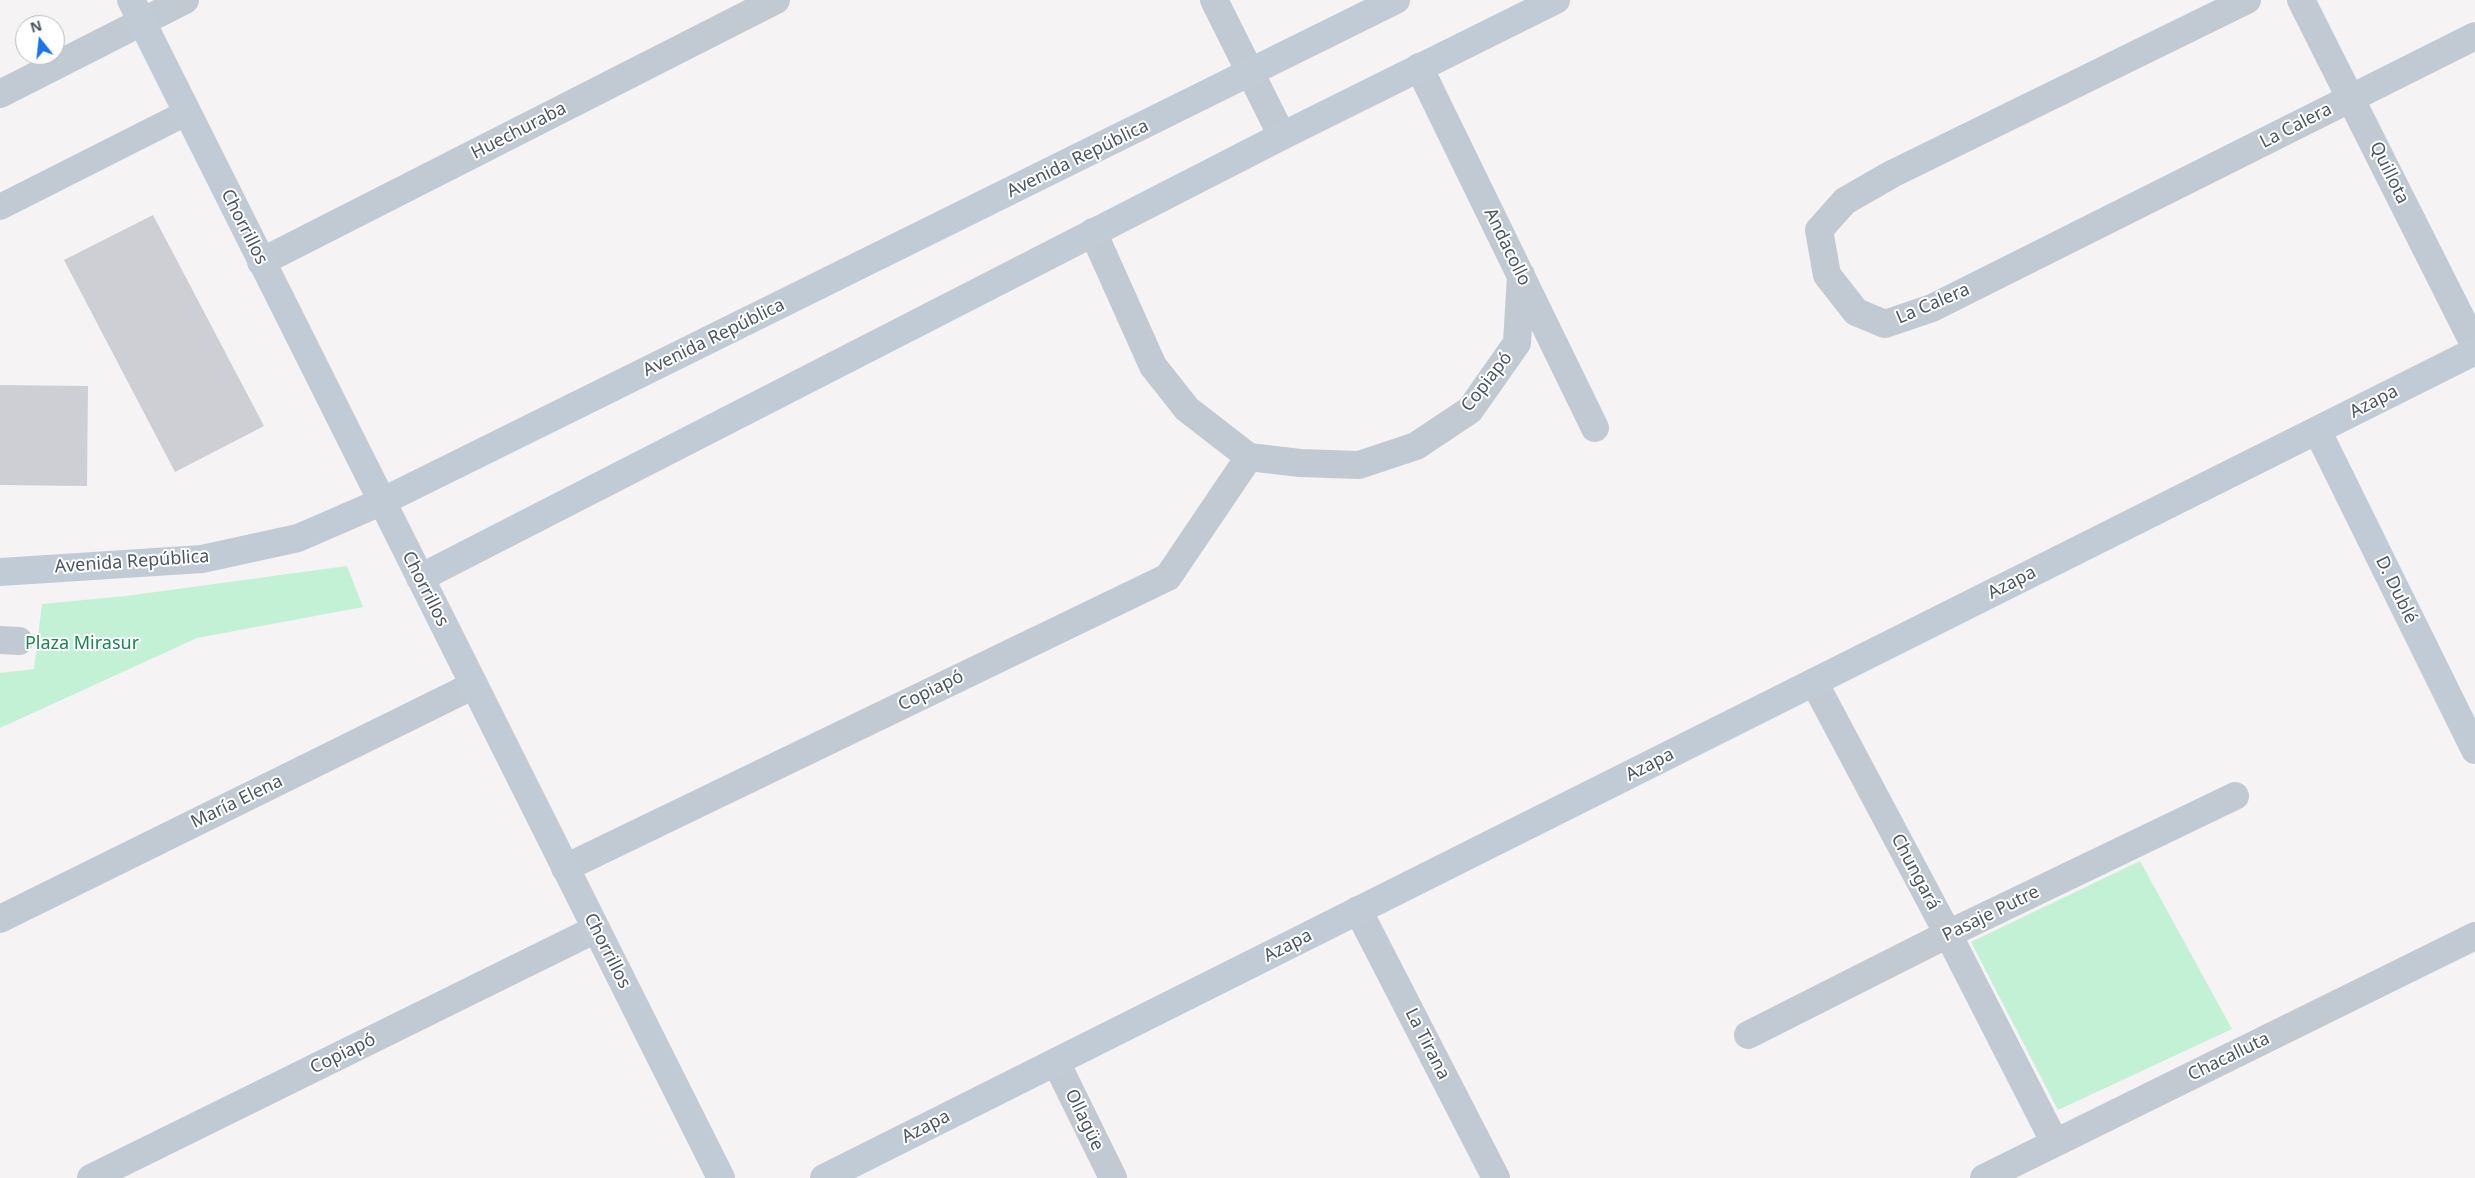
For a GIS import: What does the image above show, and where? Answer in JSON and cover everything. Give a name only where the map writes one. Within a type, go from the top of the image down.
[{"type":"street","points":[[0,94],[137,11],[185,0]]},
{"type":"street","name":"Huechuraba","points":[[261,262],[776,0]]},
{"type":"street","points":[[1214,0],[1282,136]]},
{"type":"street","name":"Avenida República","points":[[1,573],[202,559],[298,538],[382,502],[1250,74],[1396,0]]},
{"type":"street","points":[[420,578],[1093,232],[1556,0]]},
{"type":"street","name":"La Calera","points":[[2247,0],[1892,174],[1845,201],[1819,230],[1827,275],[1856,312],[1885,324],[1932,308],[2475,36]]},
{"type":"street","name":"Quillota","points":[[2301,0],[2475,346]]},
{"type":"street","name":"Chorrillos","points":[[137,11],[186,113],[721,1178]]},
{"type":"street","name":"Andacollo","points":[[1419,67],[1595,428]]},
{"type":"street","points":[[1093,232],[1153,366],[1187,409],[1249,457]]},
{"type":"street","name":"Copiapó","points":[[565,868],[1168,577],[1249,457],[1300,463],[1359,465],[1416,446],[1470,410],[1516,344],[1521,275]]},
{"type":"street","name":"Azapa","points":[[824,1178],[2475,351]]},
{"type":"street","name":"D. Dublé","points":[[2317,430],[2475,750]]},
{"type":"street","name":"Chungará","points":[[1814,682],[1948,934],[2055,1143]]},
{"type":"street","name":"María Elena","points":[[0,919],[474,685]]},
{"type":"street","name":"Pasaje Putre","points":[[1748,1035],[1948,934],[2235,796]]},
{"type":"street","name":"La Tirana","points":[[1358,910],[1496,1178]]},
{"type":"street","name":"Copiapó","points":[[91,1178],[596,930]]},
{"type":"street","name":"Chacalluta","points":[[1984,1178],[2475,936]]},
{"type":"street","name":"Ollagüe","points":[[1056,1062],[1113,1178]]},
{"type":"lane","points":[[0,207],[186,113]]},
{"type":"green space","name":"Plaza Mirasur","points":[[347,566],[363,607],[197,638],[0,728],[0,673],[34,669],[42,604],[126,596]]},
{"type":"green space","points":[[2140,861],[2232,1029],[2058,1110],[1971,942]]},
{"type":"building","points":[[153,215],[264,426],[175,472],[64,260]]},
{"type":"building","points":[[0,385],[88,386],[87,486],[0,485]]}]
